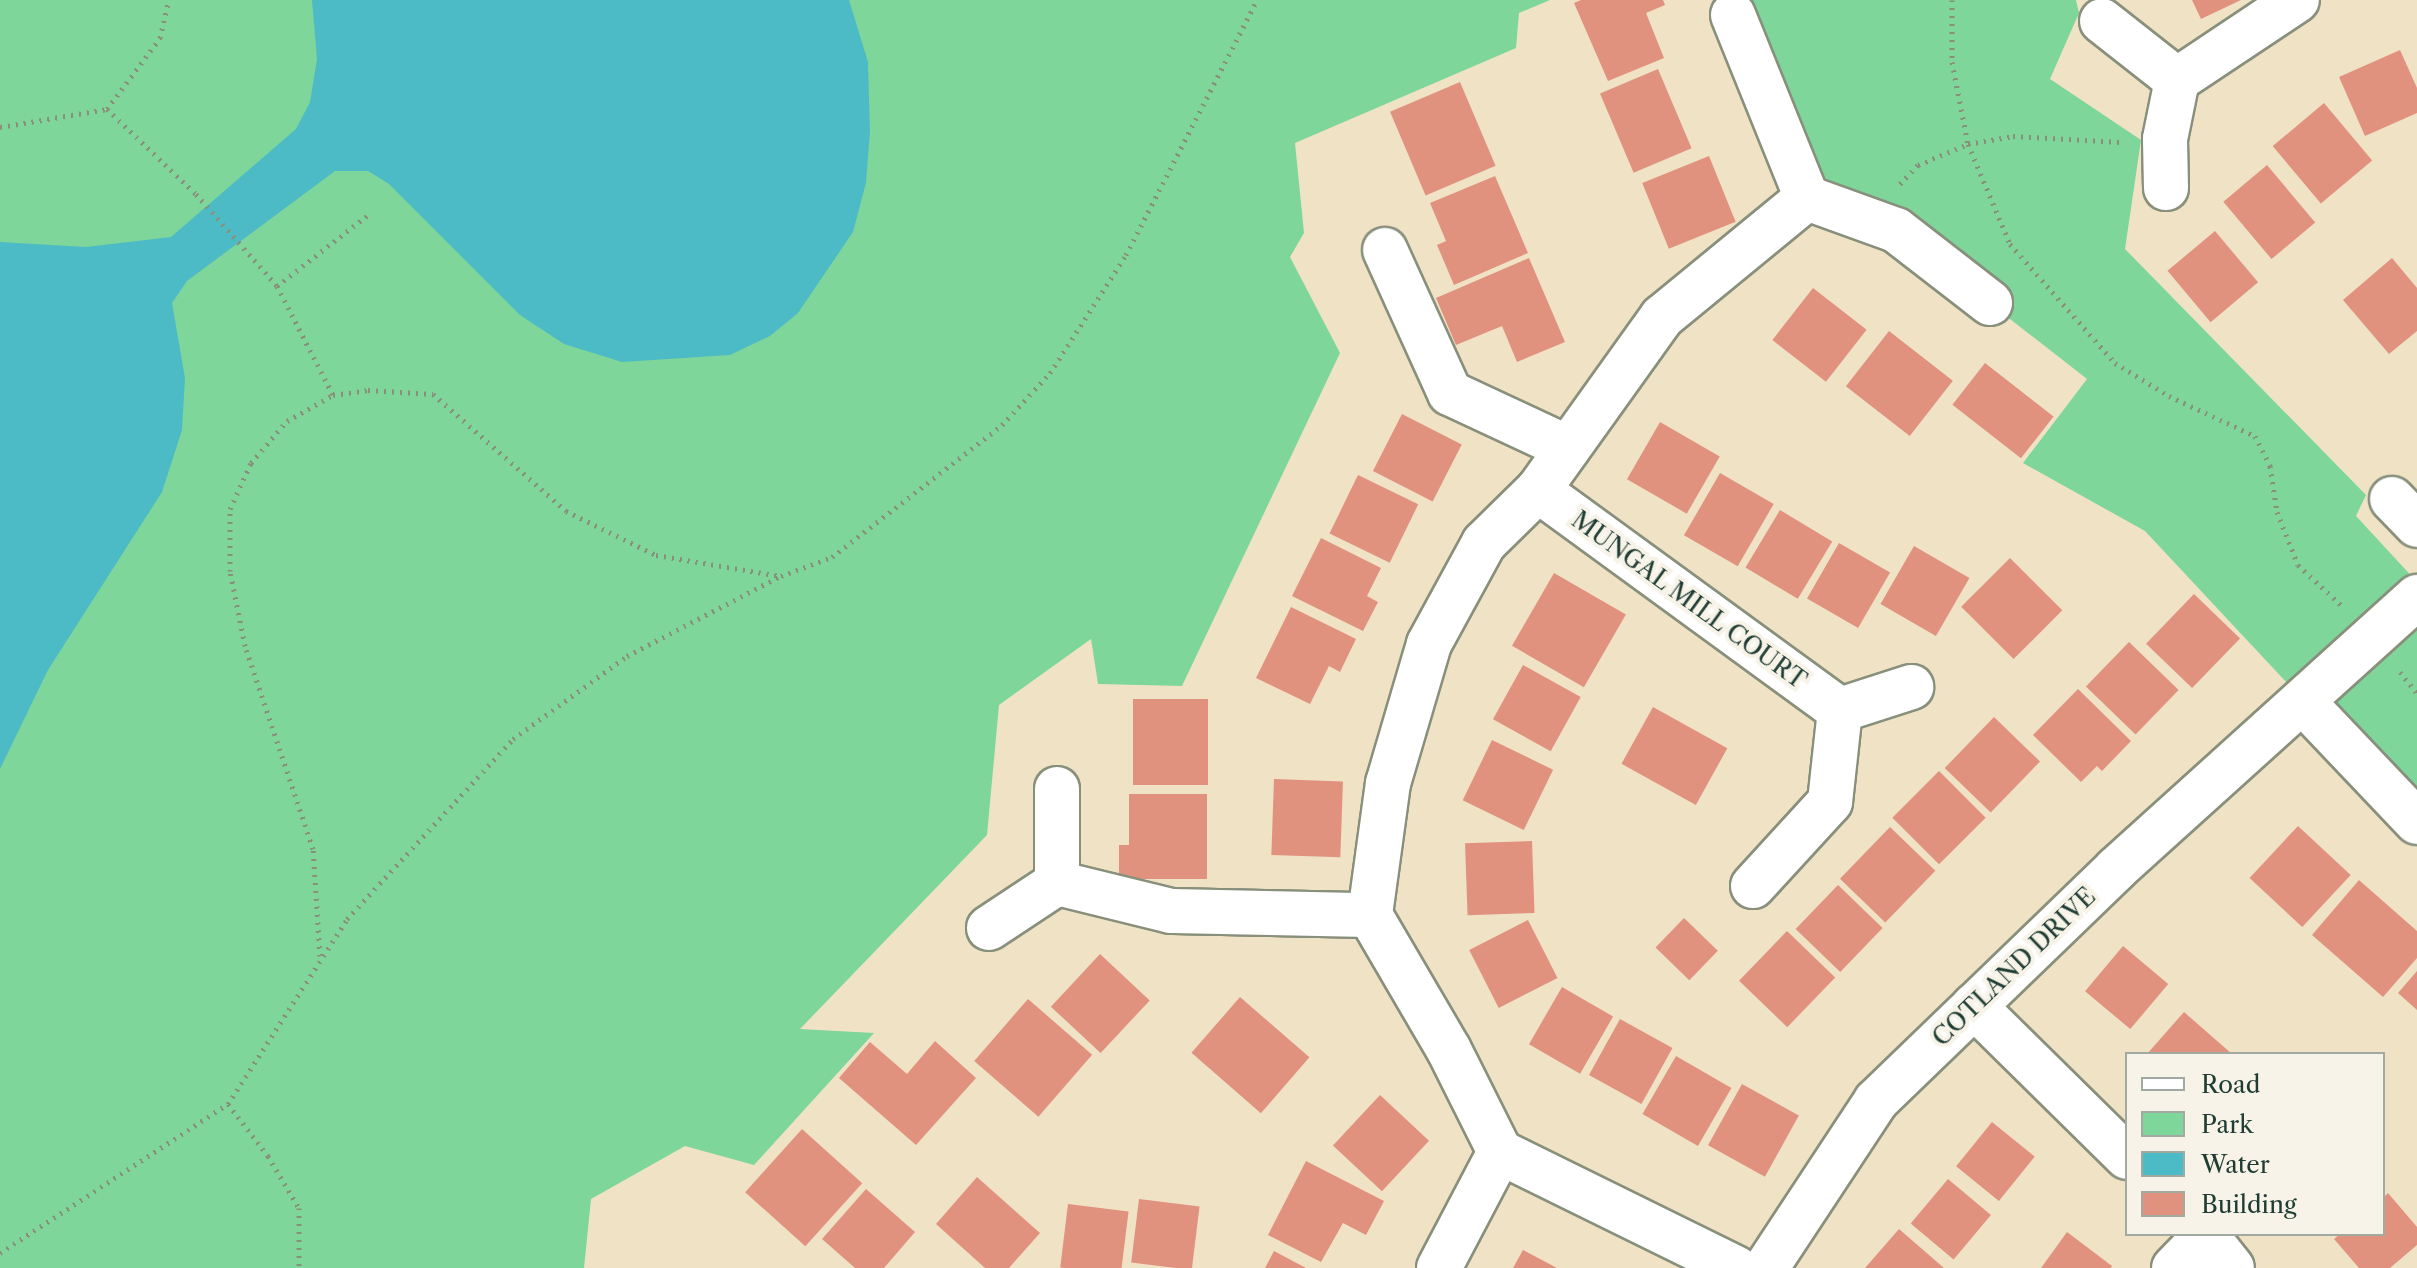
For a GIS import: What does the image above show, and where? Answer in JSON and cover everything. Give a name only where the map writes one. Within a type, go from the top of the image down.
[{"type":"street","points":[[2166,188],[2165,139],[2177,80],[2297,0]]},
{"type":"street","points":[[1733,15],[1807,198],[1881,225],[1990,303]]},
{"type":"street","points":[[2102,21],[2177,80]]},
{"type":"street","points":[[1736,1268],[1500,1152],[1370,915],[1388,783],[1429,644],[1484,543],[1538,490],[1662,317],[1807,198]]},
{"type":"street","points":[[1385,250],[1450,393],[1568,448]]},
{"type":"street","name":"MUNGAL MILL COURT","points":[[1538,490],[1840,710]]},
{"type":"street","name":"COTLAND DRIVE","points":[[1766,1268],[1876,1101],[2116,869],[2304,703],[2414,600]]},
{"type":"street","points":[[1753,886],[1830,802],[1840,710],[1911,687]]},
{"type":"street","points":[[2304,703],[2417,822]]},
{"type":"street","points":[[1057,789],[1057,883]]},
{"type":"street","points":[[989,928],[1057,883],[1171,911],[1370,915]]},
{"type":"street","points":[[1974,1006],[2125,1155]]},
{"type":"street","points":[[1439,1268],[1500,1152]]},
{"type":"street","points":[[2174,1268],[2203,1236]]},
{"type":"street","points":[[2207,1236],[2232,1268]]},
{"type":"path","points":[[0,127],[107,109],[160,38],[169,0]]},
{"type":"path","points":[[0,1253],[228,1104],[347,919],[513,739],[627,656],[781,576],[832,557],[894,512],[1002,425],[1050,373],[1126,255],[1257,0]]},
{"type":"path","points":[[1952,0],[1952,62],[1968,144],[2010,244],[2115,363],[2169,396],[2255,436],[2270,466],[2277,512],[2298,565],[2362,646],[2417,693]]},
{"type":"path","points":[[107,109],[196,194],[277,286],[333,395]]},
{"type":"path","points":[[1881,225],[1918,165],[1968,144],[2013,136],[2099,144],[2165,139]]},
{"type":"path","points":[[277,286],[369,214]]},
{"type":"path","points":[[320,958],[313,849],[245,646],[230,571],[230,509],[251,463],[287,421],[333,395],[368,390],[433,394],[566,511],[656,555],[781,576]]},
{"type":"path","points":[[228,1104],[268,1156],[299,1208],[299,1268]]},
{"type":"green space","points":[[0,0],[1550,0],[1519,13],[1516,48],[1295,143],[1304,233],[1290,257],[1340,353],[1182,686],[1098,684],[1091,639],[999,705],[987,835],[800,1029],[874,1033],[754,1165],[685,1146],[591,1199],[584,1268],[0,1268]]},
{"type":"green space","points":[[1727,0],[2076,0],[2079,13],[2050,79],[2141,140],[2125,249],[2366,495],[2356,516],[2417,582],[2417,822],[2145,531],[2023,463],[2087,379],[1896,230],[1807,198]]},
{"type":"water","points":[[312,0],[849,0],[868,62],[870,131],[866,183],[853,232],[798,313],[770,336],[730,355],[622,362],[564,344],[520,315],[389,184],[368,171],[335,171],[187,281],[172,303],[185,378],[182,430],[162,492],[48,670],[0,769],[0,242],[86,247],[171,237],[296,129],[310,102],[317,59]]},
{"type":"building","points":[[1581,0],[1663,0],[1665,5],[1646,13],[1664,58],[1608,81],[1574,3]]},
{"type":"building","points":[[2192,0],[2241,0],[2201,19]]},
{"type":"building","points":[[2400,50],[2417,88],[2417,113],[2365,136],[2339,77]]},
{"type":"building","points":[[1658,69],[1692,148],[1634,173],[1600,94]]},
{"type":"building","points":[[1460,82],[1496,166],[1426,195],[1390,112]]},
{"type":"building","points":[[2324,103],[2372,160],[2321,204],[2273,146]]},
{"type":"building","points":[[1709,156],[1736,222],[1669,249],[1642,183]]},
{"type":"building","points":[[2267,165],[2315,222],[2272,259],[2223,202]]},
{"type":"building","points":[[1495,176],[1528,253],[1454,285],[1437,245],[1446,241],[1430,203]]},
{"type":"building","points":[[2215,231],[2258,282],[2211,322],[2168,271]]},
{"type":"building","points":[[1529,258],[1565,342],[1517,362],[1502,326],[1456,345],[1436,298]]},
{"type":"building","points":[[2392,258],[2417,288],[2417,331],[2389,354],[2343,300]]},
{"type":"building","points":[[1813,288],[1867,330],[1826,382],[1772,340]]},
{"type":"building","points":[[1889,331],[1953,381],[1910,436],[1846,386]]},
{"type":"building","points":[[1985,363],[2054,417],[2021,458],[1952,405]]},
{"type":"building","points":[[1402,414],[1462,444],[1433,501],[1373,471]]},
{"type":"building","points":[[1660,422],[1720,456],[1687,514],[1627,479]]},
{"type":"building","points":[[1720,473],[1774,504],[1738,566],[1684,535]]},
{"type":"building","points":[[1358,475],[1418,504],[1390,563],[1330,533]]},
{"type":"building","points":[[1780,510],[1832,541],[1798,599],[1745,567]]},
{"type":"building","points":[[1321,538],[1381,568],[1367,596],[1378,602],[1363,631],[1292,596]]},
{"type":"building","points":[[1839,543],[1890,572],[1858,628],[1807,598]]},
{"type":"building","points":[[1914,546],[1969,578],[1936,636],[1880,604]]},
{"type":"building","points":[[2010,558],[2062,610],[2014,659],[1961,607]]},
{"type":"building","points":[[1554,573],[1626,614],[1584,687],[1512,646]]},
{"type":"building","points":[[2194,594],[2240,638],[2192,688],[2146,644]]},
{"type":"building","points":[[1291,607],[1356,639],[1340,672],[1329,666],[1310,704],[1256,678]]},
{"type":"building","points":[[2129,642],[2179,690],[2136,735],[2086,687]]},
{"type":"building","points":[[1523,665],[1581,697],[1551,751],[1493,719]]},
{"type":"building","points":[[2078,689],[2131,741],[2102,771],[2097,766],[2081,782],[2033,735]]},
{"type":"building","points":[[1133,699],[1208,699],[1208,785],[1133,785]]},
{"type":"building","points":[[1653,707],[1727,748],[1696,805],[1621,764]]},
{"type":"building","points":[[1994,717],[2040,761],[1991,813],[1945,768]]},
{"type":"building","points":[[1492,740],[1553,770],[1524,830],[1463,800]]},
{"type":"building","points":[[1939,771],[1986,818],[1939,864],[1892,818]]},
{"type":"building","points":[[1274,779],[1343,781],[1340,857],[1271,855]]},
{"type":"building","points":[[1129,794],[1207,794],[1207,879],[1119,879],[1119,845],[1129,845]]},
{"type":"building","points":[[2298,826],[2351,875],[2302,927],[2250,878]]},
{"type":"building","points":[[1890,827],[1935,871],[1885,923],[1840,879]]},
{"type":"building","points":[[1532,841],[1535,913],[1468,915],[1465,843]]},
{"type":"building","points":[[2359,880],[2417,931],[2417,958],[2383,997],[2312,935]]},
{"type":"building","points":[[1838,885],[1883,928],[1840,972],[1796,929]]},
{"type":"building","points":[[1684,918],[1718,951],[1689,980],[1656,947]]},
{"type":"building","points":[[1528,920],[1558,978],[1499,1008],[1469,950]]},
{"type":"building","points":[[1787,931],[1835,978],[1787,1027],[1739,981]]},
{"type":"building","points":[[2123,946],[2168,984],[2130,1029],[2085,991]]},
{"type":"building","points":[[1100,954],[1150,1000],[1101,1053],[1051,1007]]},
{"type":"building","points":[[2417,971],[2417,1010],[2398,993]]},
{"type":"building","points":[[1562,987],[1613,1016],[1580,1074],[1529,1044]]},
{"type":"building","points":[[1240,997],[1309,1057],[1261,1113],[1191,1053]]},
{"type":"building","points":[[1028,999],[1092,1055],[1038,1117],[974,1061]]},
{"type":"building","points":[[2184,1012],[2230,1052],[2149,1052]]},
{"type":"building","points":[[1620,1019],[1672,1048],[1641,1104],[1589,1075]]},
{"type":"building","points":[[935,1041],[976,1078],[916,1145],[839,1078],[870,1042],[907,1074]]},
{"type":"building","points":[[1676,1056],[1731,1088],[1698,1146],[1642,1114]]},
{"type":"building","points":[[1742,1084],[1799,1116],[1765,1177],[1708,1145]]},
{"type":"building","points":[[1380,1095],[1429,1141],[1382,1191],[1333,1145]]},
{"type":"building","points":[[1992,1122],[2035,1157],[1999,1201],[1956,1166]]},
{"type":"building","points":[[802,1129],[862,1183],[805,1246],[745,1192]]},
{"type":"building","points":[[1306,1161],[1384,1201],[1366,1235],[1343,1223],[1321,1262],[1268,1235]]},
{"type":"building","points":[[977,1177],[1040,1233],[1009,1268],[985,1268],[936,1224]]},
{"type":"building","points":[[1948,1179],[1991,1215],[1954,1259],[1911,1223]]},
{"type":"building","points":[[866,1189],[915,1232],[884,1268],[855,1268],[822,1239]]},
{"type":"building","points":[[2388,1193],[2417,1227],[2417,1245],[2390,1268],[2359,1268],[2334,1239],[2338,1236],[2385,1236],[2385,1196]]},
{"type":"building","points":[[1139,1199],[1200,1206],[1192,1268],[1131,1263]]},
{"type":"building","points":[[1068,1204],[1129,1211],[1122,1268],[1060,1268]]},
{"type":"building","points":[[1899,1229],[1944,1268],[1865,1268]]},
{"type":"building","points":[[2067,1232],[2112,1266],[2111,1268],[2041,1268]]},
{"type":"building","points":[[1523,1250],[1557,1268],[1513,1268]]},
{"type":"building","points":[[1274,1251],[1306,1268],[1265,1268]]}]
